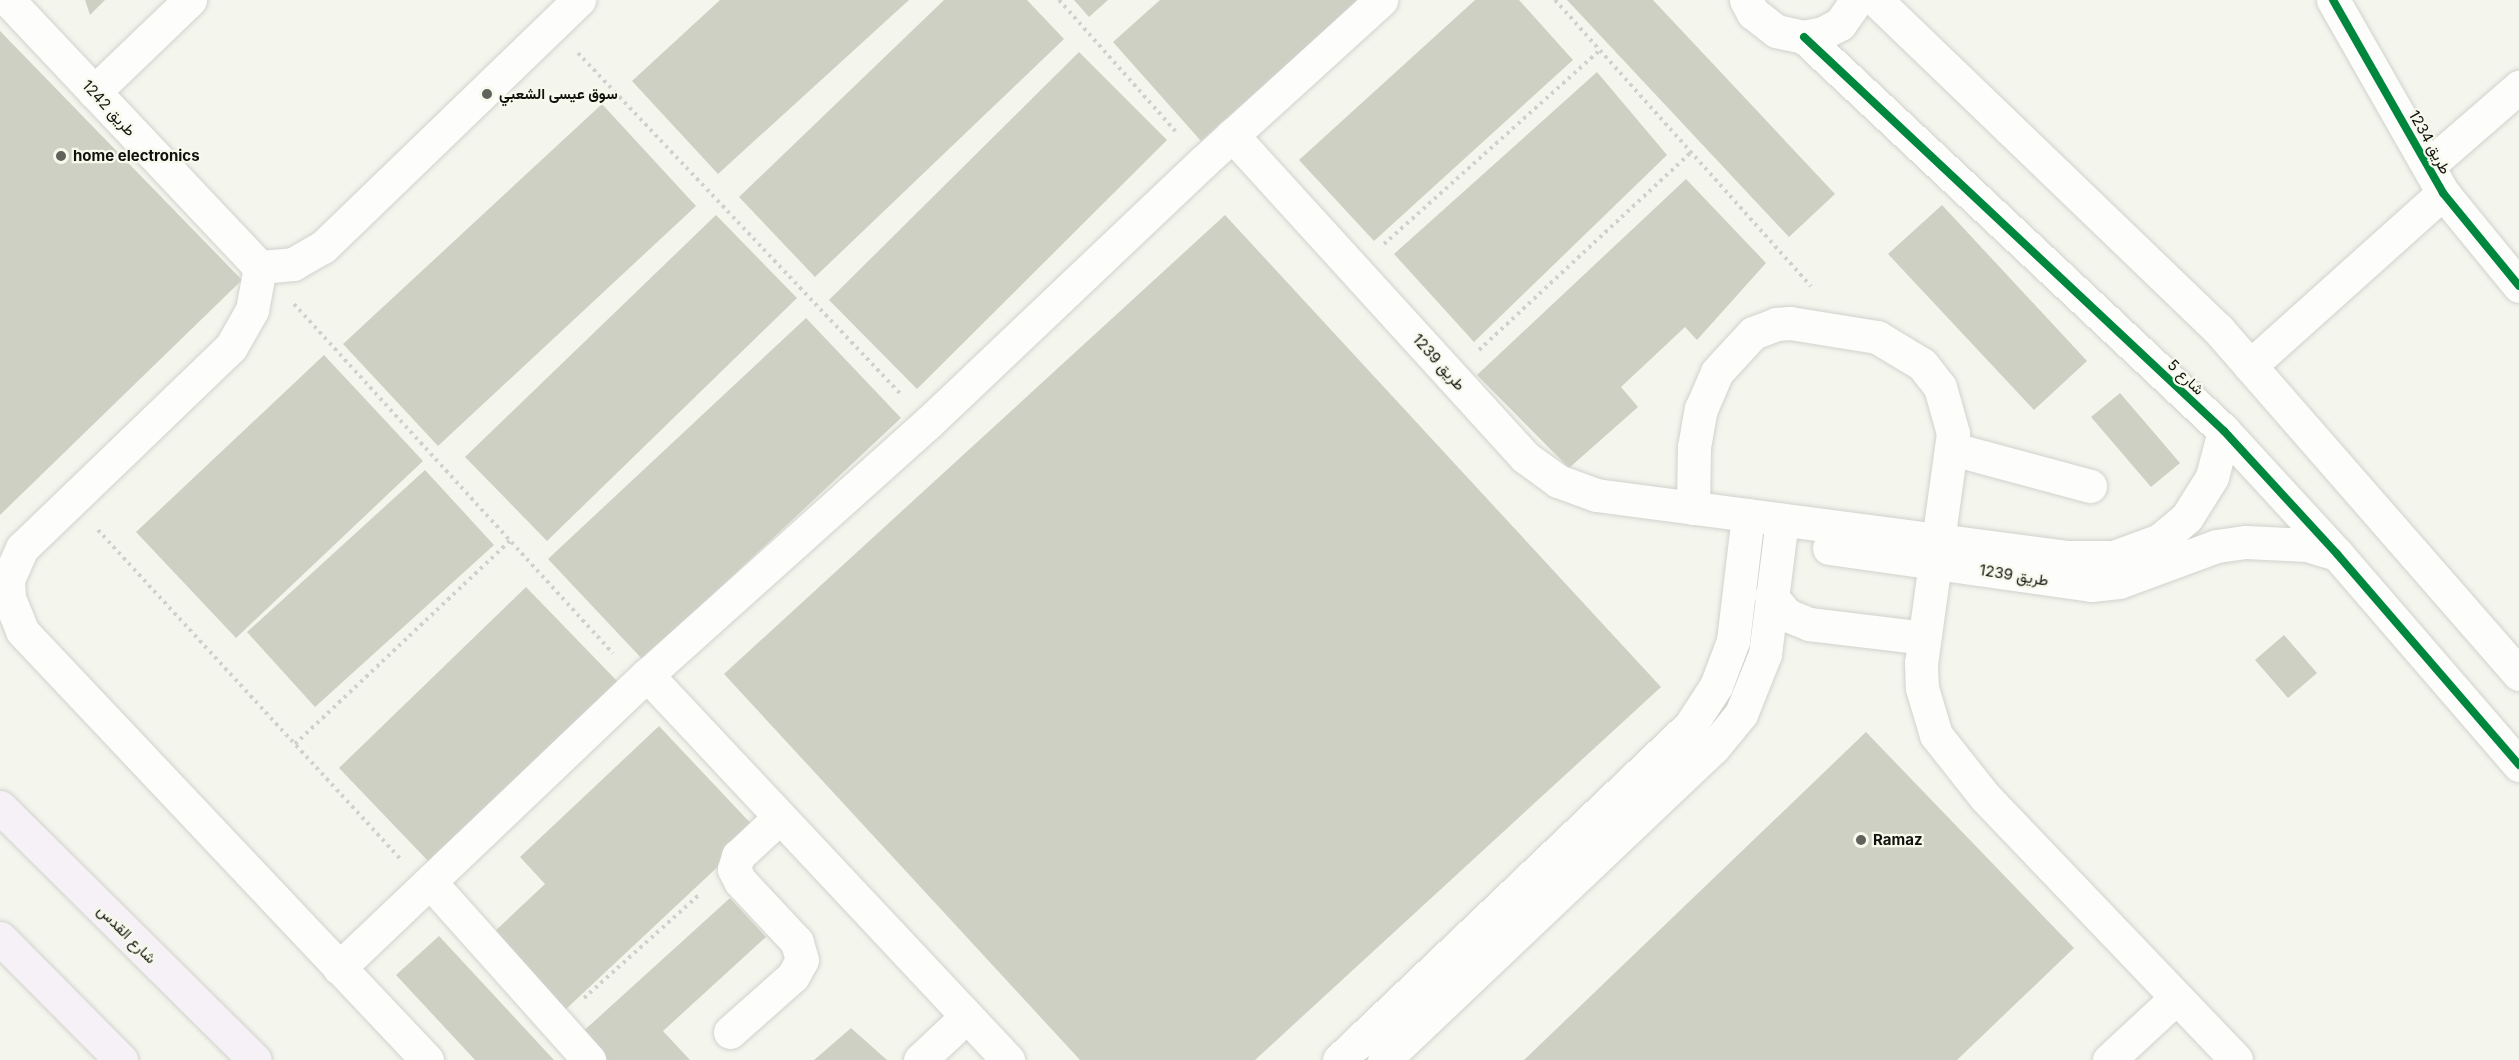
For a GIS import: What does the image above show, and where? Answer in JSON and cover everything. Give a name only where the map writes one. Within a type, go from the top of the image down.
[{"type":"main road","name":"شارع القدس","points":[[0,807],[255,1060]]},
{"type":"main road","points":[[0,938],[121,1060]]},
{"type":"street","name":"طريق 1242","points":[[8,0],[260,267]]},
{"type":"street","points":[[94,92],[190,0]]},
{"type":"street","points":[[339,968],[643,678],[928,423],[1203,162],[1382,0]]},
{"type":"street","points":[[1746,0],[1753,13],[1776,31],[1804,37],[1823,33],[1840,24],[1857,0]]},
{"type":"street","points":[[1876,0],[2218,329],[2519,674]]},
{"type":"street","name":"طريق 1234","points":[[2333,0],[2436,179],[2519,286]]},
{"type":"street","points":[[427,1060],[22,630],[13,615],[8,580],[13,563],[22,548],[231,347],[252,310],[260,267],[293,264],[323,247],[576,1]]},
{"type":"street","name":"شارع 5","points":[[1804,37],[2224,431],[2337,554],[2519,765]]},
{"type":"street","points":[[2250,366],[2436,179],[2519,87]]},
{"type":"street","name":"طريق 1239","points":[[1232,135],[1525,457],[1558,481],[1596,495],[1693,508],[1717,526],[1747,526],[1937,551],[2091,585],[2138,576],[2166,551],[2201,498],[2220,454],[2224,431]]},
{"type":"street","points":[[1693,508],[1696,429],[1708,390],[1729,355],[1753,333],[1776,324],[1853,334],[1893,344],[1922,364],[1946,401],[1953,449],[1921,663],[1927,712],[1951,756],[2236,1060]]},
{"type":"street","points":[[1953,449],[2090,486]]},
{"type":"street","points":[[1384,1060],[1452,973],[1690,726],[1704,706],[1733,641],[1747,526]]},
{"type":"street","points":[[1339,1060],[1452,973],[1727,732],[1741,714],[1759,675],[1780,531]]},
{"type":"street","name":"طريق 1239","points":[[2166,551],[2277,541],[2337,554]]},
{"type":"street","points":[[1771,596],[1787,615],[1809,624],[1924,638]]},
{"type":"street","points":[[643,678],[780,817],[1008,1060]]},
{"type":"street","points":[[730,1032],[793,976],[802,960],[797,942],[736,875],[735,862],[780,817]]},
{"type":"street","points":[[428,884],[590,1060]]},
{"type":"street","points":[[2109,1060],[2176,998]]},
{"type":"street","points":[[920,1060],[967,1016]]},
{"type":"path","points":[[1059,0],[1203,162]]},
{"type":"path","points":[[1556,0],[1853,334]]},
{"type":"path","points":[[552,25],[928,423]]},
{"type":"path","points":[[1355,269],[1600,50]]},
{"type":"path","points":[[1451,375],[1691,152]]},
{"type":"path","points":[[260,267],[510,541],[643,678]]},
{"type":"path","points":[[71,501],[295,744],[428,884]]},
{"type":"path","points":[[295,744],[510,541]]},
{"type":"path","points":[[556,1023],[735,862]]},
{"type":"building","points":[[85,0],[105,0],[90,15]]},
{"type":"building","points":[[720,0],[909,0],[718,174],[632,81]]},
{"type":"building","points":[[944,0],[1027,0],[1064,39],[815,277],[739,197]]},
{"type":"building","points":[[1074,0],[1108,0],[1089,17]]},
{"type":"building","points":[[1160,0],[1359,0],[1201,141],[1113,42]]},
{"type":"building","points":[[1475,0],[1519,0],[1573,60],[1374,241],[1299,160]]},
{"type":"building","points":[[1567,0],[1653,0],[1835,194],[1789,237]]},
{"type":"building","name":"home electronics","points":[[0,31],[242,280],[0,515]]},
{"type":"building","points":[[1079,52],[1167,140],[917,389],[829,300]]},
{"type":"building","points":[[1597,72],[1667,155],[1474,342],[1394,254]]},
{"type":"building","points":[[602,104],[696,206],[438,446],[343,344]]},
{"type":"building","points":[[1686,179],[1766,263],[1697,340],[1685,327],[1621,387],[1638,407],[1569,468],[1477,375]]},
{"type":"building","points":[[1942,205],[2087,361],[2034,410],[1888,254]]},
{"type":"building","points":[[716,215],[797,298],[547,541],[465,457]]},
{"type":"building","points":[[1225,215],[1661,687],[1255,1060],[1080,1060],[724,674]]},
{"type":"building","points":[[806,318],[901,418],[643,660],[548,559]]},
{"type":"building","points":[[324,355],[423,461],[236,638],[136,532]]},
{"type":"building","points":[[2120,393],[2180,463],[2151,487],[2091,417]]},
{"type":"building","points":[[425,470],[494,545],[315,707],[247,632]]},
{"type":"building","points":[[526,587],[618,682],[430,863],[339,768]]},
{"type":"building","points":[[2284,635],[2317,673],[2288,698],[2255,660]]},
{"type":"building","points":[[659,726],[757,830],[565,1010],[493,933],[545,884],[520,857]]},
{"type":"building","name":"Ramaz","points":[[1866,732],[2074,948],[1957,1060],[1524,1060]]},
{"type":"building","points":[[730,898],[766,937],[663,1031],[690,1060],[599,1060],[578,1036]]},
{"type":"building","points":[[439,936],[554,1060],[475,1060],[396,975]]},
{"type":"building","points":[[851,1028],[887,1060],[814,1060]]},
{"type":"cycle path","points":[[2333,0],[2443,193],[2519,286]]},
{"type":"cycle path","points":[[1804,37],[2224,431],[2337,554],[2519,765]]},
{"type":"place","name":"سوق عيسى الشعبي","points":[[487,94]]},
{"type":"place","name":"home electronics","points":[[61,156]]},
{"type":"place","name":"Ramaz","points":[[1861,840]]}]
